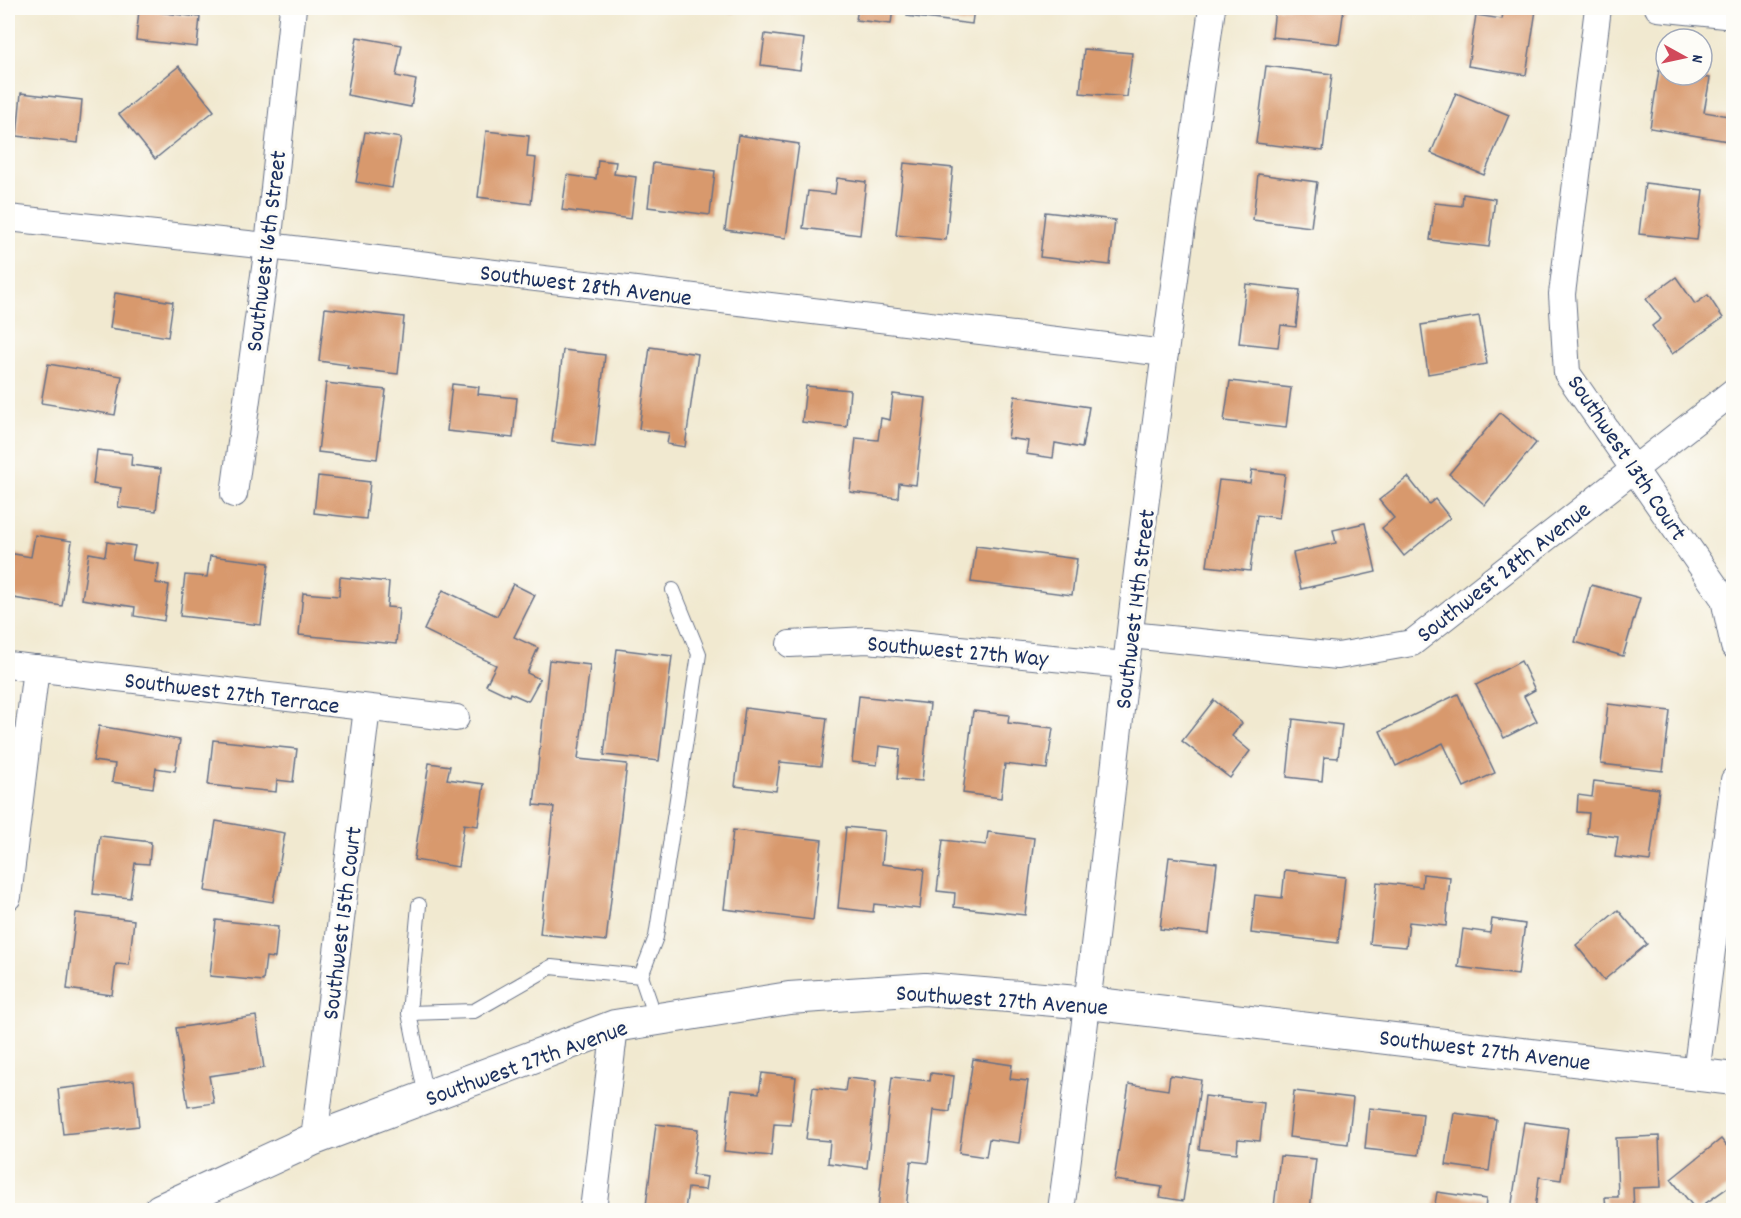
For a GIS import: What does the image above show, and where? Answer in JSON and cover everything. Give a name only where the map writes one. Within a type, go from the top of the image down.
[{"type":"street","name":"Southwest 16th Street","points":[[234,494],[268,246],[293,8]]},
{"type":"street","name":"Southwest 14th Street","points":[[1061,1210],[1089,1003],[1126,665],[1165,353],[1212,8]]},
{"type":"street","name":"Southwest 13th Court","points":[[1598,8],[1562,294],[1567,372],[1724,600],[1734,646]]},
{"type":"street","points":[[1658,8],[1734,16]]},
{"type":"street","name":"Southwest 28th Avenue","points":[[8,218],[268,246],[1165,353]]},
{"type":"street","name":"Southwest 28th Avenue","points":[[1130,635],[1338,656],[1413,643],[1734,391]]},
{"type":"street","name":"Southwest 27th Way","points":[[790,644],[867,640],[1126,665]]},
{"type":"street","name":"Southwest 27th Terrace","points":[[8,666],[456,718]]},
{"type":"street","points":[[8,897],[36,668]]},
{"type":"street","name":"Southwest 15th Court","points":[[314,1139],[367,708]]},
{"type":"street","points":[[1696,1074],[1734,780]]},
{"type":"street","name":"Southwest 27th Avenue","points":[[160,1210],[194,1203],[314,1139],[615,1026],[789,998],[925,989],[1089,1003],[1734,1079]]},
{"type":"street","points":[[593,1210],[615,1026]]},
{"type":"lane","points":[[656,1020],[641,976],[656,937],[699,654],[673,590]]},
{"type":"lane","points":[[419,905],[409,1013],[426,1097]]},
{"type":"lane","points":[[409,1013],[474,1011],[551,967],[641,976]]},
{"type":"building","points":[[696,8],[735,8],[734,13]]},
{"type":"building","points":[[758,8],[794,8],[794,14],[758,10]]},
{"type":"building","points":[[858,8],[893,8],[891,24],[856,20]]},
{"type":"building","points":[[908,8],[974,8],[972,24],[907,16]]},
{"type":"building","points":[[1275,8],[1344,8],[1339,44],[1272,37]]},
{"type":"building","points":[[1504,8],[1536,10],[1526,75],[1468,66],[1476,15],[1502,19]]},
{"type":"building","points":[[139,10],[200,17],[197,47],[136,40]]},
{"type":"building","points":[[765,34],[804,39],[800,70],[761,65]]},
{"type":"building","points":[[357,37],[402,45],[396,76],[416,80],[411,107],[347,95]]},
{"type":"building","points":[[1084,49],[1132,53],[1127,97],[1080,93]]},
{"type":"building","points":[[179,66],[214,111],[155,159],[119,114]]},
{"type":"building","points":[[1266,66],[1332,74],[1323,151],[1256,143]]},
{"type":"building","points":[[1656,87],[1708,87],[1704,112],[1734,117],[1734,142],[1650,128]]},
{"type":"building","points":[[21,93],[82,100],[78,143],[17,136]]},
{"type":"building","points":[[1456,93],[1509,115],[1484,175],[1431,153]]},
{"type":"building","points":[[486,131],[529,136],[527,157],[536,158],[531,204],[478,197]]},
{"type":"building","points":[[365,132],[401,138],[392,188],[356,182]]},
{"type":"building","points":[[738,135],[799,144],[786,238],[725,230]]},
{"type":"building","points":[[598,160],[616,162],[614,174],[636,177],[631,219],[562,210],[567,175],[596,179]]},
{"type":"building","points":[[653,163],[715,171],[710,215],[648,207]]},
{"type":"building","points":[[904,163],[953,168],[946,240],[896,235]]},
{"type":"building","points":[[1258,174],[1317,182],[1311,227],[1253,220]]},
{"type":"building","points":[[837,178],[866,182],[860,235],[803,228],[808,191],[835,194]]},
{"type":"building","points":[[1645,183],[1703,190],[1697,240],[1639,234]]},
{"type":"building","points":[[1463,194],[1495,199],[1489,247],[1430,240],[1435,203],[1462,206]]},
{"type":"building","points":[[1045,212],[1115,220],[1110,265],[1040,257]]},
{"type":"building","points":[[1676,277],[1695,304],[1708,295],[1723,318],[1672,354],[1652,326],[1661,319],[1646,299]]},
{"type":"building","points":[[1246,284],[1300,290],[1296,327],[1281,325],[1278,347],[1239,343]]},
{"type":"building","points":[[115,293],[173,302],[168,337],[110,328]]},
{"type":"building","points":[[325,308],[404,317],[398,374],[347,368],[348,365],[319,361]]},
{"type":"building","points":[[1479,316],[1487,364],[1428,374],[1421,325]]},
{"type":"building","points":[[650,347],[698,354],[685,447],[667,444],[669,433],[639,429]]},
{"type":"building","points":[[563,350],[605,355],[595,447],[552,442]]},
{"type":"building","points":[[48,364],[122,376],[115,415],[41,403]]},
{"type":"building","points":[[1230,381],[1291,388],[1286,428],[1224,421]]},
{"type":"building","points":[[326,383],[386,390],[377,459],[318,452]]},
{"type":"building","points":[[452,384],[479,387],[478,394],[517,398],[513,438],[447,431]]},
{"type":"building","points":[[806,386],[850,390],[847,427],[802,422]]},
{"type":"building","points":[[893,394],[926,398],[916,485],[899,483],[898,498],[850,492],[856,438],[878,440],[881,418],[890,420]]},
{"type":"building","points":[[1015,396],[1089,407],[1082,448],[1055,443],[1053,458],[1026,454],[1028,441],[1008,438]]},
{"type":"building","points":[[1500,413],[1536,443],[1485,505],[1449,474]]},
{"type":"building","points":[[97,450],[132,454],[131,465],[161,469],[156,511],[118,507],[121,488],[93,484]]},
{"type":"building","points":[[1252,470],[1285,474],[1279,518],[1257,515],[1250,571],[1207,566],[1219,480],[1250,483]]},
{"type":"building","points":[[318,476],[370,482],[366,519],[314,513]]},
{"type":"building","points":[[1408,477],[1429,504],[1435,499],[1450,518],[1404,556],[1382,528],[1394,518],[1379,500]]},
{"type":"building","points":[[1365,523],[1376,572],[1301,589],[1293,553],[1336,543],[1333,530]]},
{"type":"building","points":[[35,535],[72,541],[62,606],[8,597],[8,553],[31,557]]},
{"type":"building","points":[[107,542],[135,546],[132,560],[159,564],[156,583],[169,585],[164,621],[134,616],[135,607],[82,599],[89,553],[105,556]]},
{"type":"building","points":[[976,546],[1077,559],[1072,595],[971,582]]},
{"type":"building","points":[[210,556],[269,563],[261,625],[180,616],[185,575],[207,577]]},
{"type":"building","points":[[340,577],[389,582],[387,607],[399,608],[396,644],[299,635],[303,593],[339,596]]},
{"type":"building","points":[[513,584],[535,595],[514,637],[538,648],[527,673],[540,679],[528,701],[510,693],[509,696],[486,685],[496,665],[424,630],[443,590],[497,616]]},
{"type":"building","points":[[1591,585],[1640,598],[1623,656],[1575,642]]},
{"type":"building","points":[[617,649],[672,656],[659,761],[604,755]]},
{"type":"building","points":[[549,660],[590,665],[578,759],[627,764],[606,941],[540,934],[554,807],[534,805]]},
{"type":"building","points":[[1521,661],[1535,690],[1524,696],[1537,721],[1504,738],[1476,685]]},
{"type":"building","points":[[1458,694],[1495,773],[1464,787],[1443,743],[1396,766],[1380,731]]},
{"type":"building","points":[[859,696],[930,704],[922,781],[897,779],[900,749],[879,746],[877,765],[852,762]]},
{"type":"building","points":[[1214,700],[1242,723],[1232,736],[1250,751],[1230,778],[1182,741]]},
{"type":"building","points":[[1608,704],[1670,711],[1663,771],[1601,764]]},
{"type":"building","points":[[745,708],[827,718],[821,766],[780,762],[776,791],[735,786]]},
{"type":"building","points":[[973,711],[1009,715],[1008,723],[1053,728],[1047,769],[1005,764],[1001,798],[963,793]]},
{"type":"building","points":[[1293,719],[1342,725],[1338,758],[1324,757],[1322,781],[1287,777]]},
{"type":"building","points":[[99,726],[180,740],[175,771],[156,768],[153,788],[112,782],[115,764],[93,761]]},
{"type":"building","points":[[213,740],[297,749],[293,782],[277,780],[276,792],[208,785]]},
{"type":"building","points":[[429,763],[450,766],[447,779],[484,784],[478,826],[464,824],[458,867],[414,860]]},
{"type":"building","points":[[1594,781],[1659,789],[1650,861],[1615,857],[1618,837],[1587,833],[1589,813],[1577,812],[1578,795],[1592,797]]},
{"type":"building","points":[[216,821],[285,833],[273,902],[205,891]]},
{"type":"building","points":[[846,827],[885,831],[882,864],[924,869],[920,909],[874,904],[873,912],[838,908]]},
{"type":"building","points":[[733,830],[822,840],[813,920],[724,909]]},
{"type":"building","points":[[988,832],[1034,838],[1025,915],[954,907],[955,893],[937,891],[943,840],[986,845]]},
{"type":"building","points":[[100,836],[151,842],[149,864],[135,863],[130,898],[93,894]]},
{"type":"building","points":[[1169,857],[1217,863],[1209,934],[1160,929]]},
{"type":"building","points":[[1285,870],[1345,877],[1338,943],[1251,933],[1255,895],[1282,898]]},
{"type":"building","points":[[1423,874],[1450,877],[1446,926],[1409,922],[1406,947],[1370,944],[1377,882],[1422,887]]},
{"type":"building","points":[[1618,910],[1647,944],[1604,980],[1576,945]]},
{"type":"building","points":[[76,913],[134,920],[129,965],[116,964],[112,995],[67,989]]},
{"type":"building","points":[[1492,919],[1525,924],[1518,975],[1458,967],[1463,929],[1490,933]]},
{"type":"building","points":[[216,920],[278,927],[275,958],[266,957],[263,981],[210,976]]},
{"type":"building","points":[[256,1016],[264,1068],[209,1076],[214,1103],[188,1107],[176,1028]]},
{"type":"building","points":[[973,1059],[1012,1065],[1010,1079],[1028,1081],[1019,1143],[989,1139],[986,1157],[959,1153]]},
{"type":"building","points":[[762,1073],[796,1077],[791,1125],[774,1124],[771,1156],[724,1151],[731,1090],[759,1093]]},
{"type":"building","points":[[931,1073],[954,1076],[950,1112],[934,1110],[928,1163],[911,1161],[906,1210],[878,1210],[892,1077],[930,1081]]},
{"type":"building","points":[[1170,1075],[1201,1080],[1183,1201],[1160,1197],[1162,1187],[1114,1180],[1129,1084],[1168,1090]]},
{"type":"building","points":[[847,1078],[876,1081],[867,1168],[828,1163],[830,1141],[806,1139],[813,1087],[845,1091]]},
{"type":"building","points":[[134,1080],[139,1126],[63,1134],[58,1089]]},
{"type":"building","points":[[1294,1091],[1353,1098],[1348,1144],[1289,1137]]},
{"type":"building","points":[[1205,1096],[1264,1103],[1260,1141],[1238,1139],[1237,1153],[1199,1149]]},
{"type":"building","points":[[1369,1108],[1423,1114],[1419,1155],[1365,1149]]},
{"type":"building","points":[[1454,1113],[1496,1119],[1489,1171],[1446,1165]]},
{"type":"building","points":[[1524,1122],[1568,1128],[1561,1180],[1539,1177],[1535,1210],[1511,1210]]},
{"type":"building","points":[[656,1124],[698,1129],[692,1175],[707,1177],[705,1190],[688,1188],[685,1210],[646,1206]]},
{"type":"building","points":[[1659,1136],[1661,1187],[1633,1188],[1634,1210],[1606,1210],[1605,1197],[1618,1197],[1616,1138]]},
{"type":"building","points":[[1721,1139],[1734,1155],[1734,1183],[1696,1210],[1671,1179]]},
{"type":"building","points":[[1280,1156],[1316,1159],[1310,1210],[1274,1207]]},
{"type":"building","points":[[1437,1192],[1486,1199],[1485,1210],[1434,1210]]}]
